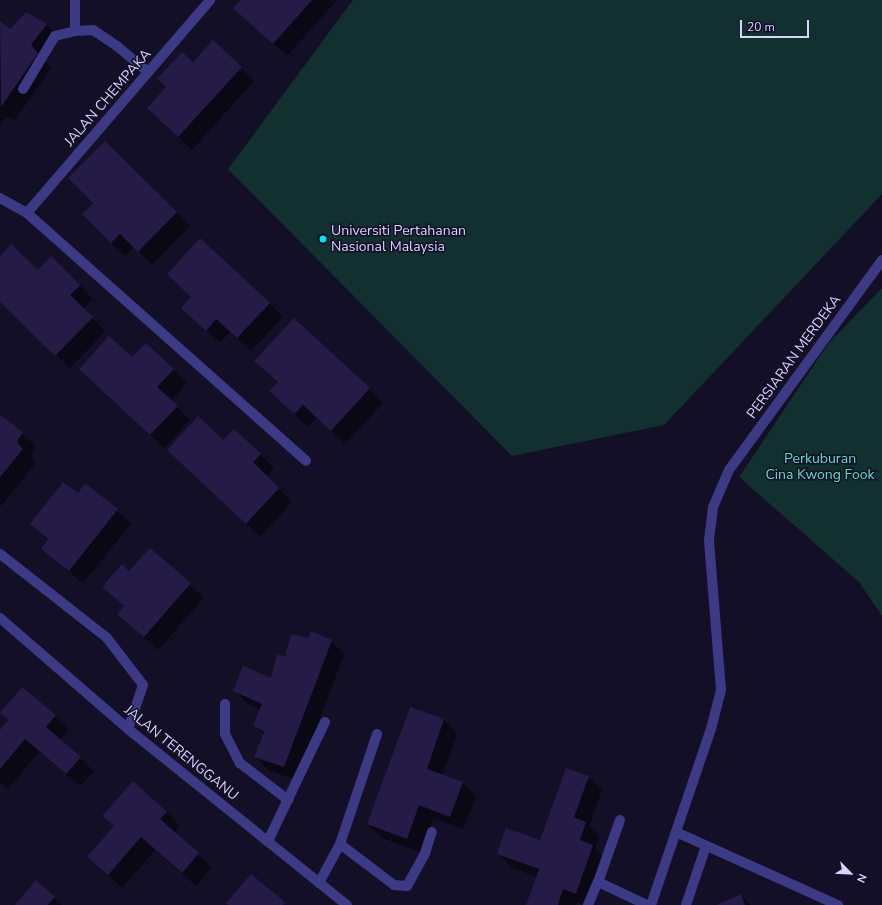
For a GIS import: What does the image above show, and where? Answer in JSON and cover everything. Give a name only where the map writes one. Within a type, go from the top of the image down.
[{"type":"street","points":[[74,0],[75,31]]},
{"type":"street","name":"JALAN CHEMPAKA","points":[[27,213],[210,0]]},
{"type":"street","points":[[23,89],[55,36],[75,31],[94,30],[117,46],[148,72]]},
{"type":"street","points":[[0,198],[27,213],[306,461]]},
{"type":"street","name":"PERSIARAN MERDEKA","points":[[651,905],[711,729],[721,690],[709,540],[713,507],[729,470],[882,260]]},
{"type":"street","points":[[0,554],[107,638],[143,685],[128,729]]},
{"type":"street","name":"JALAN TERENGGANU","points":[[0,618],[128,729],[347,905]]},
{"type":"street","points":[[225,704],[225,734],[240,763],[288,800]]},
{"type":"street","points":[[268,841],[325,722]]},
{"type":"street","points":[[319,883],[340,844],[377,734]]},
{"type":"street","points":[[588,905],[598,882],[620,820]]},
{"type":"street","points":[[340,844],[394,885],[407,886],[425,853],[432,832]]},
{"type":"street","points":[[676,832],[838,905]]},
{"type":"street","points":[[686,905],[706,846]]},
{"type":"street","points":[[598,882],[647,905]]},
{"type":"green space","points":[[353,0],[882,0],[882,194],[664,425],[512,456],[228,169]]},
{"type":"green space","name":"Perkuburan Cina Kwong Fook","points":[[882,288],[882,616],[859,582],[739,477],[828,344]]},
{"type":"building","points":[[241,0],[312,0],[273,44],[233,8]]},
{"type":"building","points":[[26,12],[47,24],[31,45],[38,53],[1,107],[0,21],[10,29]]},
{"type":"building","points":[[213,40],[242,67],[178,137],[147,108],[166,87],[157,79],[182,52],[193,62]]},
{"type":"building","points":[[105,141],[177,212],[138,252],[120,234],[111,243],[82,214],[93,203],[68,178]]},
{"type":"building","points":[[200,238],[270,303],[237,338],[216,319],[206,331],[181,308],[191,297],[167,274]]},
{"type":"building","points":[[11,244],[38,270],[51,256],[80,285],[70,295],[93,317],[55,356],[0,302],[0,256]]},
{"type":"building","points":[[294,318],[370,388],[331,431],[303,405],[294,414],[269,391],[278,382],[254,361]]},
{"type":"building","points":[[109,336],[132,357],[146,343],[174,369],[157,387],[178,406],[150,435],[79,369]]},
{"type":"building","points":[[0,415],[23,432],[17,442],[23,449],[0,477]]},
{"type":"building","points":[[198,416],[223,440],[234,429],[261,454],[253,462],[279,488],[246,524],[167,450]]},
{"type":"building","points":[[63,482],[78,493],[85,483],[118,509],[69,571],[41,549],[48,539],[30,524]]},
{"type":"building","points":[[150,548],[191,583],[144,637],[117,614],[124,606],[102,587],[122,564],[129,571]]},
{"type":"building","points":[[311,631],[332,640],[284,767],[254,757],[264,732],[253,725],[262,704],[233,691],[243,666],[271,678],[277,654],[285,656],[291,634],[308,638]]},
{"type":"building","points":[[22,687],[56,715],[46,727],[81,757],[66,774],[25,739],[0,769],[0,730],[8,720],[0,713]]},
{"type":"building","points":[[410,707],[444,719],[427,769],[463,782],[450,817],[419,805],[407,839],[367,824]]},
{"type":"building","points":[[566,768],[589,776],[574,817],[586,822],[580,840],[593,845],[576,894],[563,889],[558,905],[526,905],[539,869],[497,854],[506,828],[540,840]]},
{"type":"building","points":[[133,781],[167,812],[160,819],[199,853],[182,873],[141,837],[108,875],[87,857],[114,826],[102,816]]},
{"type":"building","points":[[251,874],[285,902],[283,905],[229,905],[226,903]]},
{"type":"building","points":[[36,880],[55,897],[48,905],[15,905]]},
{"type":"building","points":[[741,894],[745,905],[717,905]]},
{"type":"place","name":"Universiti Pertahanan Nasional Malaysia","points":[[323,239]]}]
